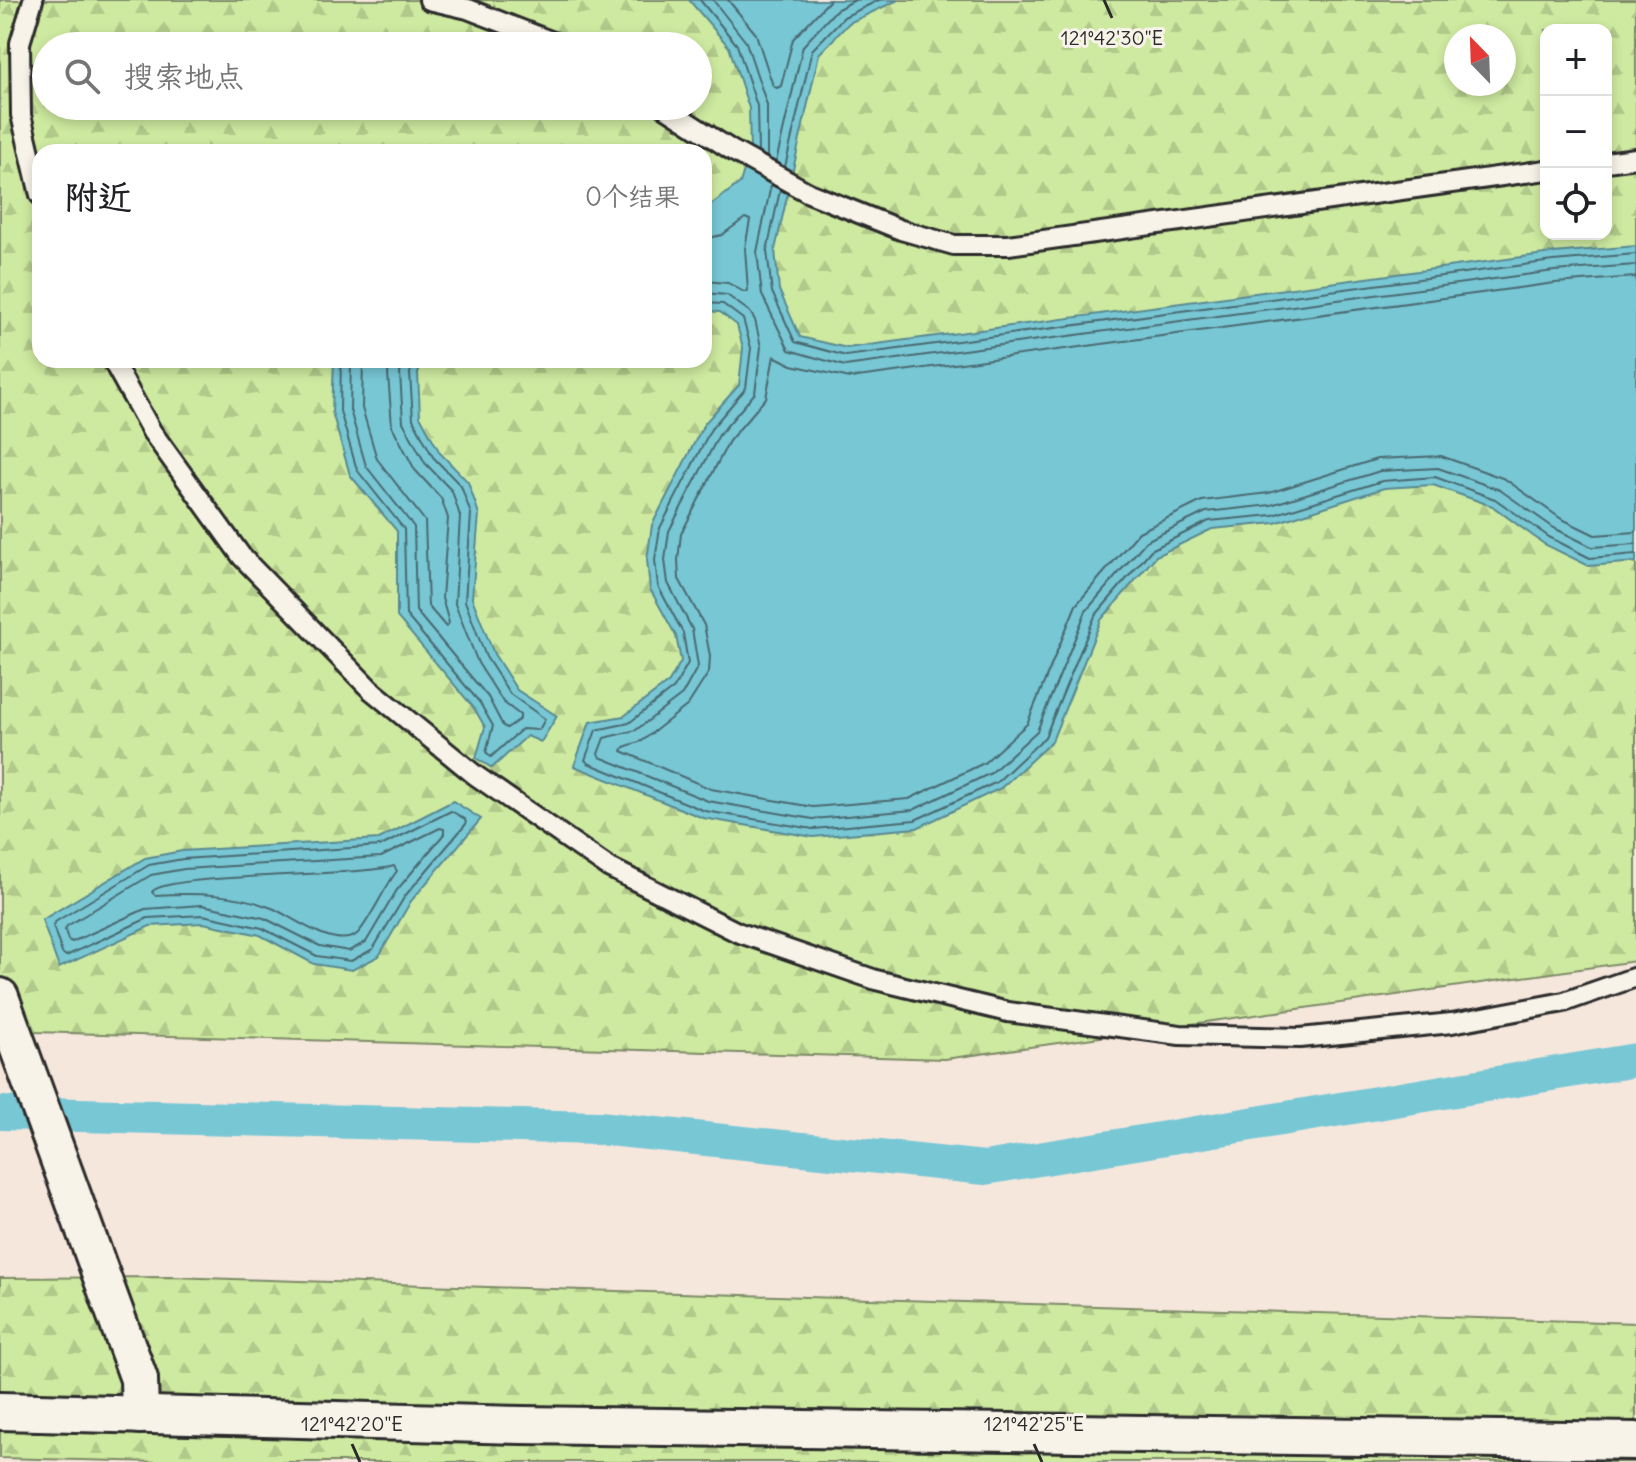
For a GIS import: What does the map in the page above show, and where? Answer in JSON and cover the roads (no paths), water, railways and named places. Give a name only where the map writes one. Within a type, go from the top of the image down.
[{"type":"street","points":[[0,997],[139,1379],[140,1415]]},
{"type":"street","points":[[0,1411],[522,1425],[1636,1441]]},
{"type":"lane","points":[[32,161],[21,115],[20,43],[33,0]]},
{"type":"lane","points":[[429,0],[468,9],[527,32]]},
{"type":"lane","points":[[685,120],[809,193],[901,230],[954,245],[1008,245],[1540,171]]},
{"type":"lane","points":[[1612,161],[1636,158]]},
{"type":"lane","points":[[116,368],[152,432],[242,557],[370,689],[475,775],[608,867],[737,932],[876,980],[1008,1012],[1180,1035],[1300,1038],[1452,1023],[1564,1002],[1636,977]]},
{"type":"water","points":[[689,0],[898,0],[849,23],[819,54],[775,250],[779,290],[800,337],[847,348],[1552,253],[1636,246],[1636,562],[1589,566],[1544,544],[1492,506],[1433,485],[1384,488],[1275,523],[1212,529],[1156,556],[1101,620],[1052,741],[1001,788],[917,828],[813,837],[703,818],[574,766],[590,722],[624,716],[669,682],[681,661],[676,636],[650,589],[647,560],[652,525],[704,424],[739,385],[743,348],[737,325],[720,312],[712,312],[712,204],[740,183],[750,150],[749,108],[729,47]]},
{"type":"water","points":[[334,368],[420,368],[420,416],[440,453],[468,482],[479,514],[472,598],[494,654],[517,690],[557,716],[541,742],[527,736],[492,768],[476,758],[485,727],[474,708],[397,617],[397,531],[350,475],[332,412]]},
{"type":"water","points":[[453,801],[481,819],[411,901],[379,956],[352,970],[314,964],[260,935],[203,923],[150,926],[59,968],[42,920],[145,858],[182,851],[379,839]]},
{"type":"waterway","points":[[0,1113],[599,1128],[985,1168],[1636,1060]]}]
